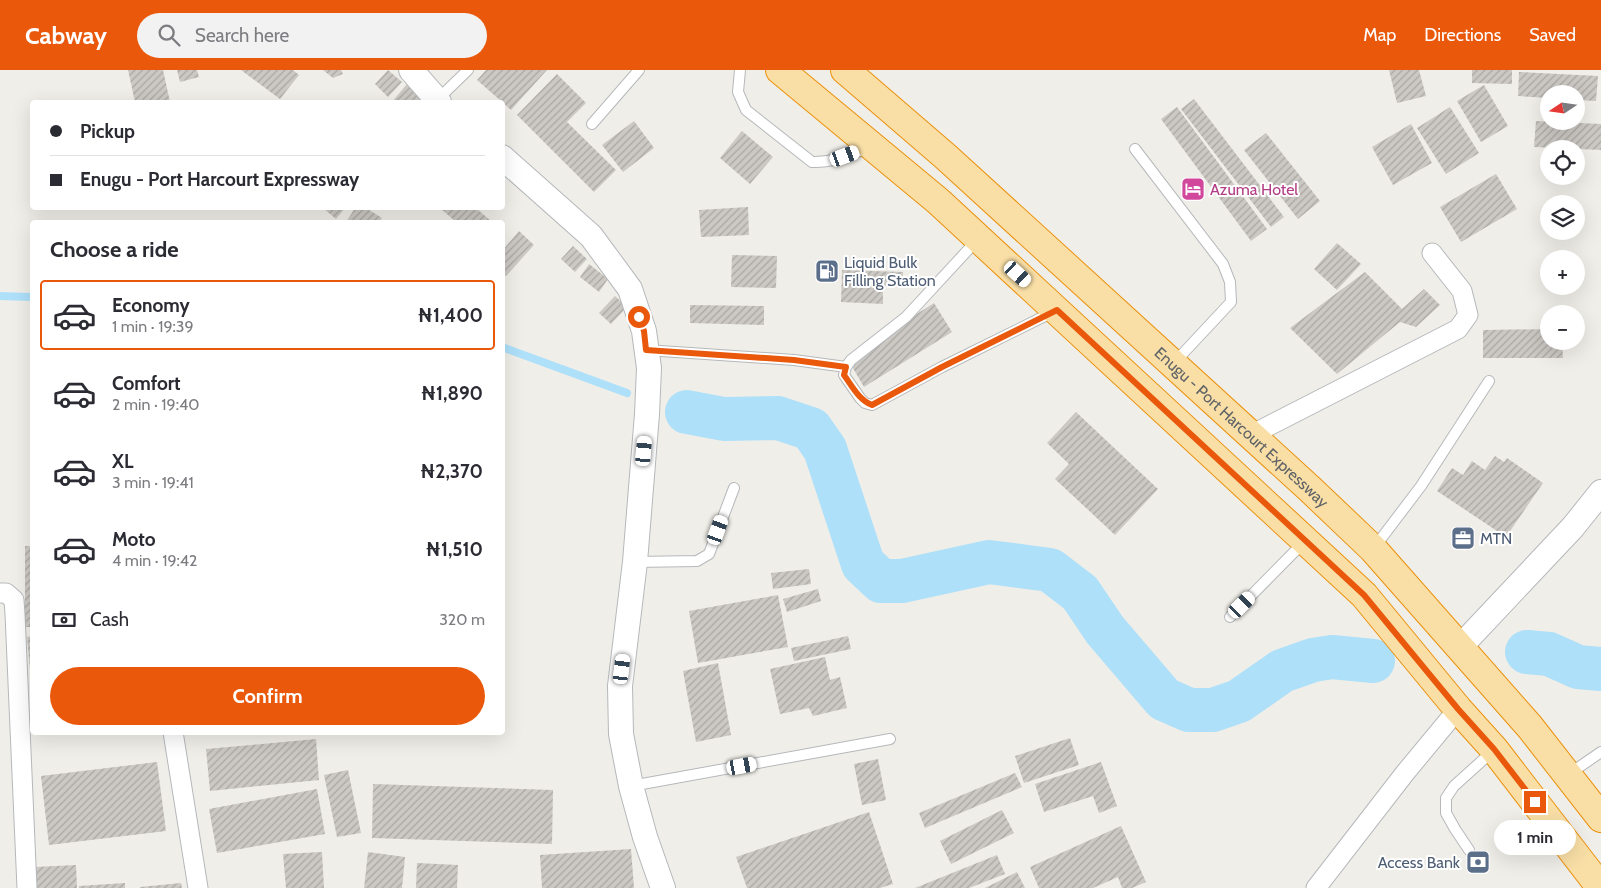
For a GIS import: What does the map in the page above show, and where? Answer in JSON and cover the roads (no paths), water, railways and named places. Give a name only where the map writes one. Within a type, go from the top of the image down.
[{"type":"highway","points":[[780,70],[872,146],[978,238],[1364,595],[1458,709],[1494,749],[1601,888]]},
{"type":"highway","name":"Enugu - Port Harcourt Expressway","points":[[845,70],[945,156],[1252,435],[1373,549],[1530,727],[1601,818]]},
{"type":"street","points":[[411,70],[436,100]]},
{"type":"street","points":[[505,160],[591,236],[630,289],[644,331],[648,359],[647,414],[635,562],[620,686],[621,734],[645,837],[663,888]]},
{"type":"street","points":[[1252,435],[1458,329],[1468,315],[1462,291],[1432,253]]},
{"type":"street","points":[[1460,647],[1573,527],[1601,492]]},
{"type":"street","points":[[0,593],[6,594],[14,600],[28,888]]},
{"type":"street","points":[[1316,888],[1405,773],[1458,709]]},
{"type":"street","points":[[173,735],[198,888]]},
{"type":"lane","points":[[440,100],[468,70]]},
{"type":"lane","points":[[592,124],[638,70]]},
{"type":"lane","points":[[740,70],[738,92],[746,110],[812,162],[824,163],[872,146]]},
{"type":"lane","points":[[1134,149],[1223,264],[1230,282],[1231,302],[1173,364]]},
{"type":"lane","points":[[978,238],[906,317],[851,360],[846,367],[844,375],[860,398],[872,405],[942,367],[1057,310]]},
{"type":"lane","points":[[648,359],[794,360],[846,367]]},
{"type":"lane","points":[[1373,549],[1421,486],[1489,380]]},
{"type":"lane","points":[[635,562],[696,560],[709,554],[734,488]]},
{"type":"lane","points":[[1230,618],[1305,541]]},
{"type":"lane","points":[[632,786],[890,739]]},
{"type":"lane","points":[[1469,850],[1446,813],[1446,798],[1454,786],[1494,749]]},
{"type":"lane","points":[[1567,775],[1601,752]]},
{"type":"waterway","points":[[0,296],[30,297]]},
{"type":"waterway","points":[[505,348],[627,393]]},
{"type":"waterway","points":[[687,412],[724,419],[778,418],[811,429],[825,449],[863,564],[881,581],[902,581],[989,562],[1050,570],[1080,593],[1105,630],[1164,699],[1189,710],[1213,710],[1239,701],[1282,671],[1313,660],[1332,657],[1373,661]]},
{"type":"waterway","points":[[1527,652],[1549,654],[1578,667],[1601,669]]},
{"type":"place","name":"Azuma Hotel","points":[[1193,189]]},
{"type":"place","name":"Liquid Bulk Filling Station","points":[[827,271]]},
{"type":"place","name":"MTN","points":[[1463,538]]},
{"type":"place","name":"Access Bank","points":[[1478,862]]}]
